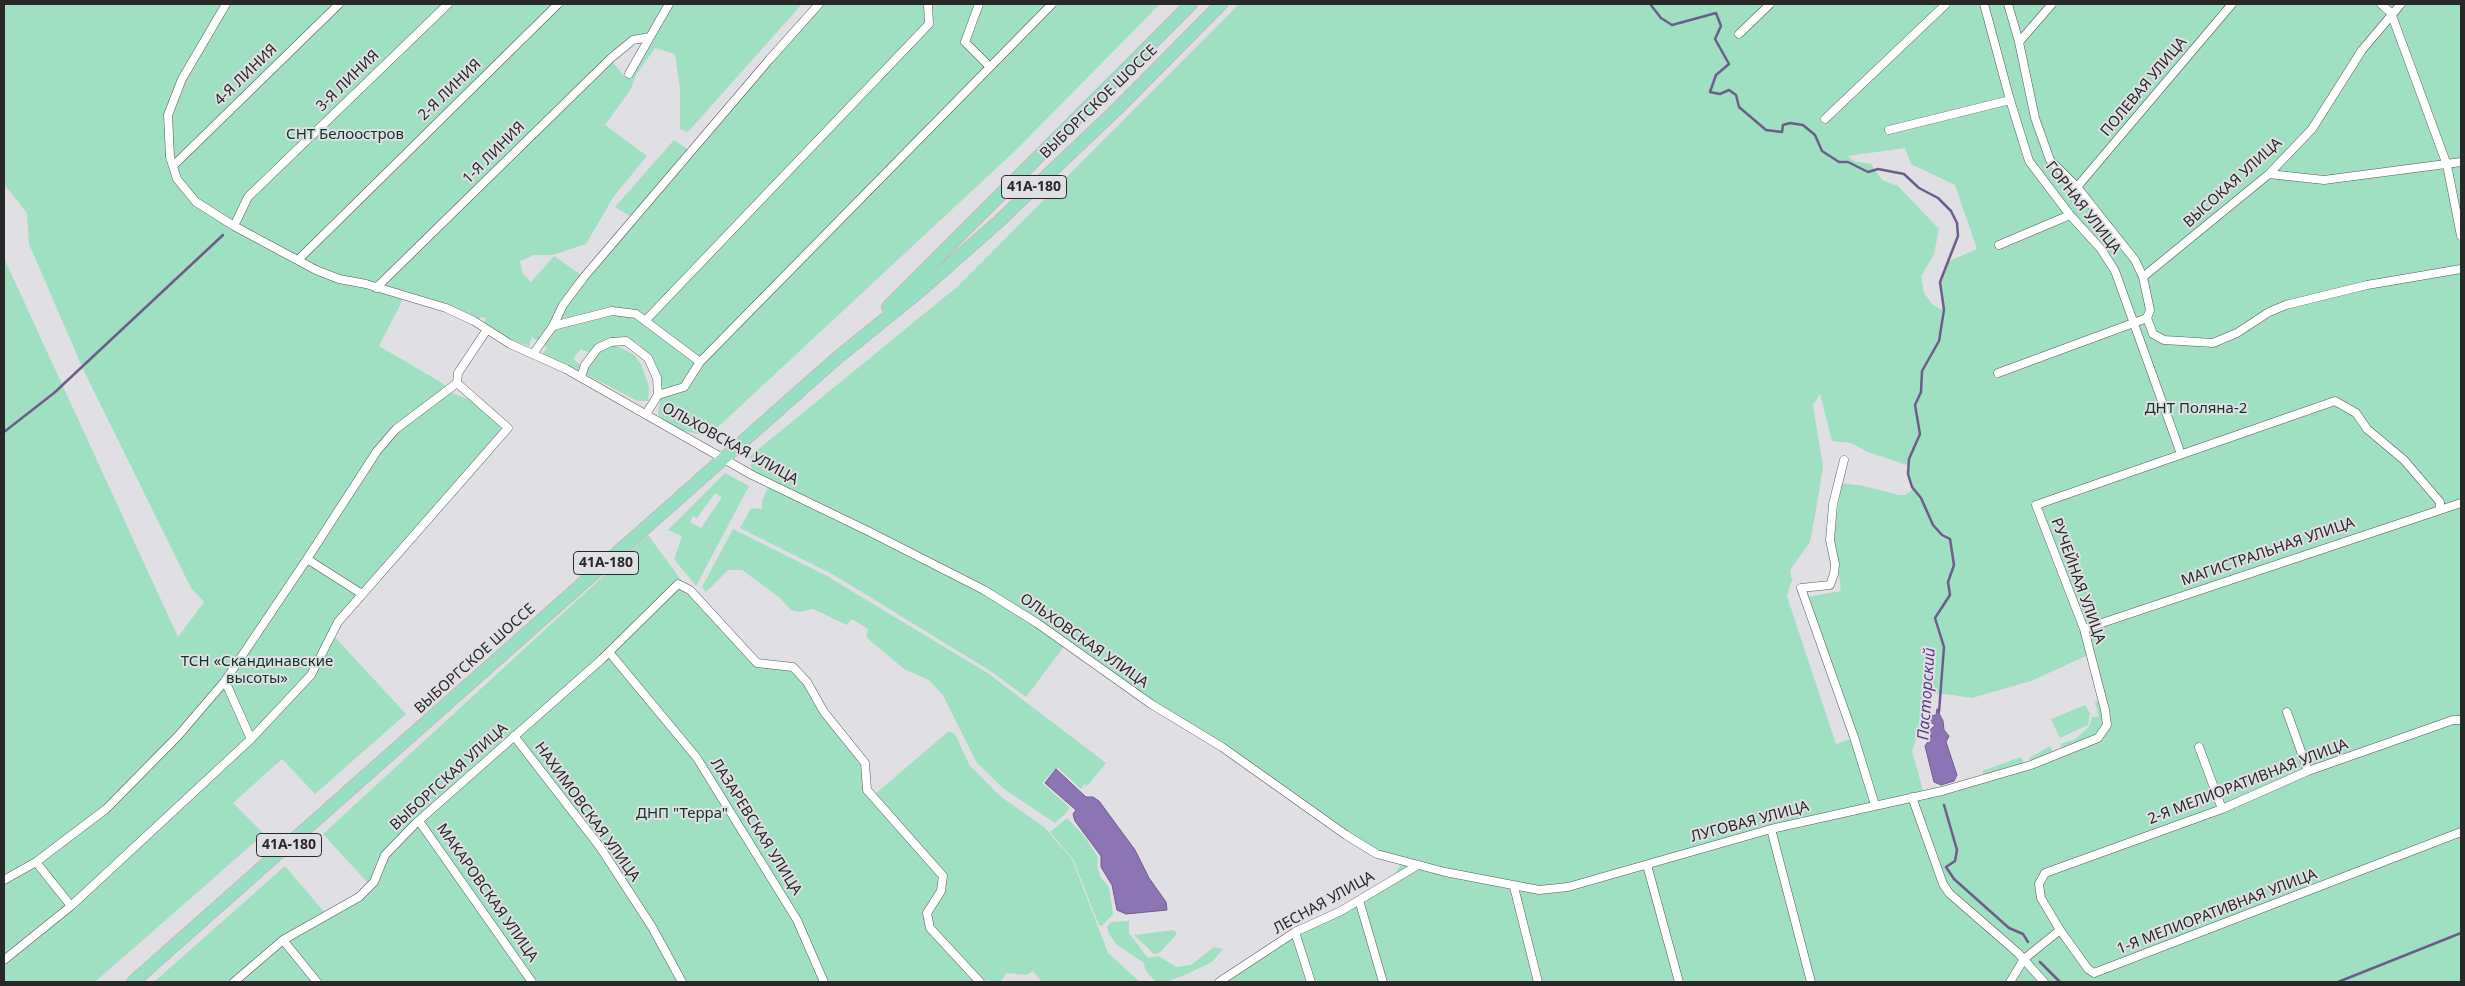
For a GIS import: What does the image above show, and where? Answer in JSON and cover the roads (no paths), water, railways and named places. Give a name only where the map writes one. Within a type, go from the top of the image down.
[{"type":"main road","name":"ВЫБОРГСКОЕ ШОССЕ","points":[[837,358],[1191,4]]},
{"type":"main road","name":"ВЫБОРГСКОЕ ШОССЕ","points":[[133,982],[837,358],[921,290],[996,224],[1117,109],[1221,4]]},
{"type":"street","name":"ОЛЬХОВСКАЯ УЛИЦА","points":[[225,4],[182,79],[171,107],[168,139],[173,166],[177,179],[196,202],[234,226],[298,260],[339,279],[446,308],[475,322],[486,330],[581,378],[646,414],[723,460],[999,598],[1150,704],[1222,747],[1266,777],[1346,835],[1377,854],[1418,866]]},
{"type":"street","name":"4-Я ЛИНИЯ","points":[[173,166],[339,4]]},
{"type":"street","name":"3-Я ЛИНИЯ","points":[[234,226],[248,197],[448,4]]},
{"type":"street","name":"2-Я ЛИНИЯ","points":[[298,260],[558,4]]},
{"type":"street","points":[[629,74],[670,4]]},
{"type":"street","points":[[533,354],[553,326],[563,305],[584,277],[819,4]]},
{"type":"street","points":[[646,320],[929,24],[928,4]]},
{"type":"street","points":[[979,4],[965,42],[989,66]]},
{"type":"street","points":[[658,395],[684,387],[700,362],[1052,4]]},
{"type":"street","points":[[1739,34],[1770,4]]},
{"type":"street","points":[[1825,119],[1946,4]]},
{"type":"street","name":"ГОРНАЯ УЛИЦА","points":[[1984,4],[2029,161],[2070,214],[2101,249],[2115,272],[2181,454]]},
{"type":"street","points":[[2008,4],[2019,42],[2035,118],[2050,160],[2076,187],[2124,246],[2143,277],[2150,310],[2148,318],[2152,334],[2164,340],[2212,343],[2237,333],[2269,312],[2286,305],[2367,285],[2461,269]]},
{"type":"street","points":[[2019,42],[2052,4]]},
{"type":"street","name":"ПОЛЕВАЯ УЛИЦА","points":[[2076,187],[2232,4]]},
{"type":"street","points":[[2381,4],[2391,13],[2447,165],[2461,236]]},
{"type":"street","name":"ВЫСОКАЯ УЛИЦА","points":[[2143,277],[2269,174],[2312,129],[2362,50],[2391,13],[2401,4]]},
{"type":"street","name":"1-Я ЛИНИЯ","points":[[376,288],[611,58],[633,40],[650,37]]},
{"type":"street","points":[[1889,130],[2010,100]]},
{"type":"street","points":[[2269,174],[2324,180],[2461,162]]},
{"type":"street","points":[[2000,245],[2070,214]]},
{"type":"street","points":[[553,326],[612,311],[636,314],[700,362]]},
{"type":"street","points":[[1998,373],[2148,318]]},
{"type":"street","points":[[4,880],[36,862],[106,809],[178,736],[225,681],[377,451],[396,429],[457,383],[458,373],[486,330]]},
{"type":"street","points":[[581,378],[585,365],[598,348],[611,342],[626,341],[648,358],[657,378],[658,395],[646,414]]},
{"type":"street","points":[[4,960],[71,906],[251,739],[311,675],[338,622],[508,428],[457,383]]},
{"type":"street","points":[[2181,454],[2334,401],[2356,413],[2367,429],[2404,460],[2440,502],[2440,509]]},
{"type":"street","name":"РУЧЕЙНАЯ УЛИЦА","points":[[2086,745],[2098,738],[2107,725],[2084,629],[2036,505],[2181,454]]},
{"type":"street","points":[[1844,460],[1833,504],[1830,540],[1834,574],[1830,585],[1801,588],[1854,738],[1875,804]]},
{"type":"street","name":"МАГИСТРАЛЬНАЯ УЛИЦА","points":[[2084,629],[2461,503]]},
{"type":"street","points":[[307,559],[362,594]]},
{"type":"street","name":"ВЫБОРГСКАЯ УЛИЦА","points":[[234,982],[283,940],[359,897],[374,882],[385,855],[419,821],[609,652],[678,584],[690,590],[757,663],[793,667],[807,682],[824,712],[865,763],[867,790],[943,876],[942,890],[927,914],[930,928],[980,982]]},
{"type":"street","name":"ЛАЗАРЕВСКАЯ УЛИЦА","points":[[609,652],[697,758],[797,920],[824,982]]},
{"type":"street","points":[[225,681],[251,739]]},
{"type":"street","points":[[2286,712],[2308,771]]},
{"type":"street","name":"2-Я МЕЛИОРАТИВНАЯ УЛИЦА","points":[[2045,873],[2222,809],[2308,771],[2453,720],[2461,720]]},
{"type":"street","name":"НАХИМОВСКАЯ УЛИЦА","points":[[514,736],[600,847],[652,927],[682,982]]},
{"type":"street","name":"ЛУГОВАЯ УЛИЦА","points":[[1418,866],[1514,887],[1539,890],[1568,886],[1771,829],[1875,804],[1942,791],[2022,768],[2086,745]]},
{"type":"street","points":[[2200,747],[2222,809]]},
{"type":"street","points":[[1912,797],[1943,884],[1949,893],[2024,959],[2044,982]]},
{"type":"street","name":"МАКАРОВСКАЯ УЛИЦА","points":[[419,821],[532,982]]},
{"type":"street","points":[[1771,829],[1811,982]]},
{"type":"street","name":"1-Я МЕЛИОРАТИВНАЯ УЛИЦА","points":[[2045,873],[2038,884],[2041,898],[2060,930],[2088,969],[2094,973],[2461,832]]},
{"type":"street","points":[[36,862],[71,906]]},
{"type":"street","points":[[1647,864],[1679,982]]},
{"type":"street","name":"ЛЕСНАЯ УЛИЦА","points":[[1219,982],[1295,932],[1359,900],[1418,866]]},
{"type":"street","points":[[1514,887],[1538,982]]},
{"type":"street","points":[[1359,900],[1383,982]]},
{"type":"street","points":[[2010,982],[2024,959],[2060,930]]},
{"type":"street","points":[[1295,932],[1311,982]]},
{"type":"street","points":[[283,940],[317,982]]},
{"type":"waterway","name":"Пасторский","points":[[1650,4],[1661,18],[1672,25],[1716,13],[1721,26],[1715,39],[1729,64],[1716,75],[1710,92],[1720,94],[1729,90],[1736,95],[1739,107],[1766,130],[1782,132],[1783,125],[1790,123],[1803,125],[1815,135],[1822,151],[1839,162],[1848,162],[1868,172],[1878,169],[1904,174],[1919,188],[1938,198],[1951,211],[1957,223],[1958,236],[1940,282],[1944,310],[1939,341],[1922,371],[1921,392],[1915,405],[1920,434],[1909,459],[1908,474],[1912,487],[1921,498],[1933,525],[1942,535],[1950,539],[1954,565],[1948,582],[1950,595],[1935,618],[1944,647],[1939,712]]},
{"type":"waterway","points":[[4,432],[54,393],[223,235]]},
{"type":"waterway","name":"Пасторский","points":[[1944,805],[1957,850],[1955,861],[1946,867],[1954,879],[2009,928],[2023,934],[2028,942]]},
{"type":"waterway","points":[[2338,982],[2461,933]]},
{"type":"waterway","name":"Пасторский","points":[[2040,962],[2060,982]]},
{"type":"park label","name":"СНТ Белоостров","points":[[345,135]]},
{"type":"park label","name":"ДНТ Поляна-2","points":[[2196,409]]},
{"type":"park label","name":"ТСН «Скандинавские высоты»","points":[[257,670]]},
{"type":"park label","name":"ДНП \"Терра\"","points":[[682,814]]}]
